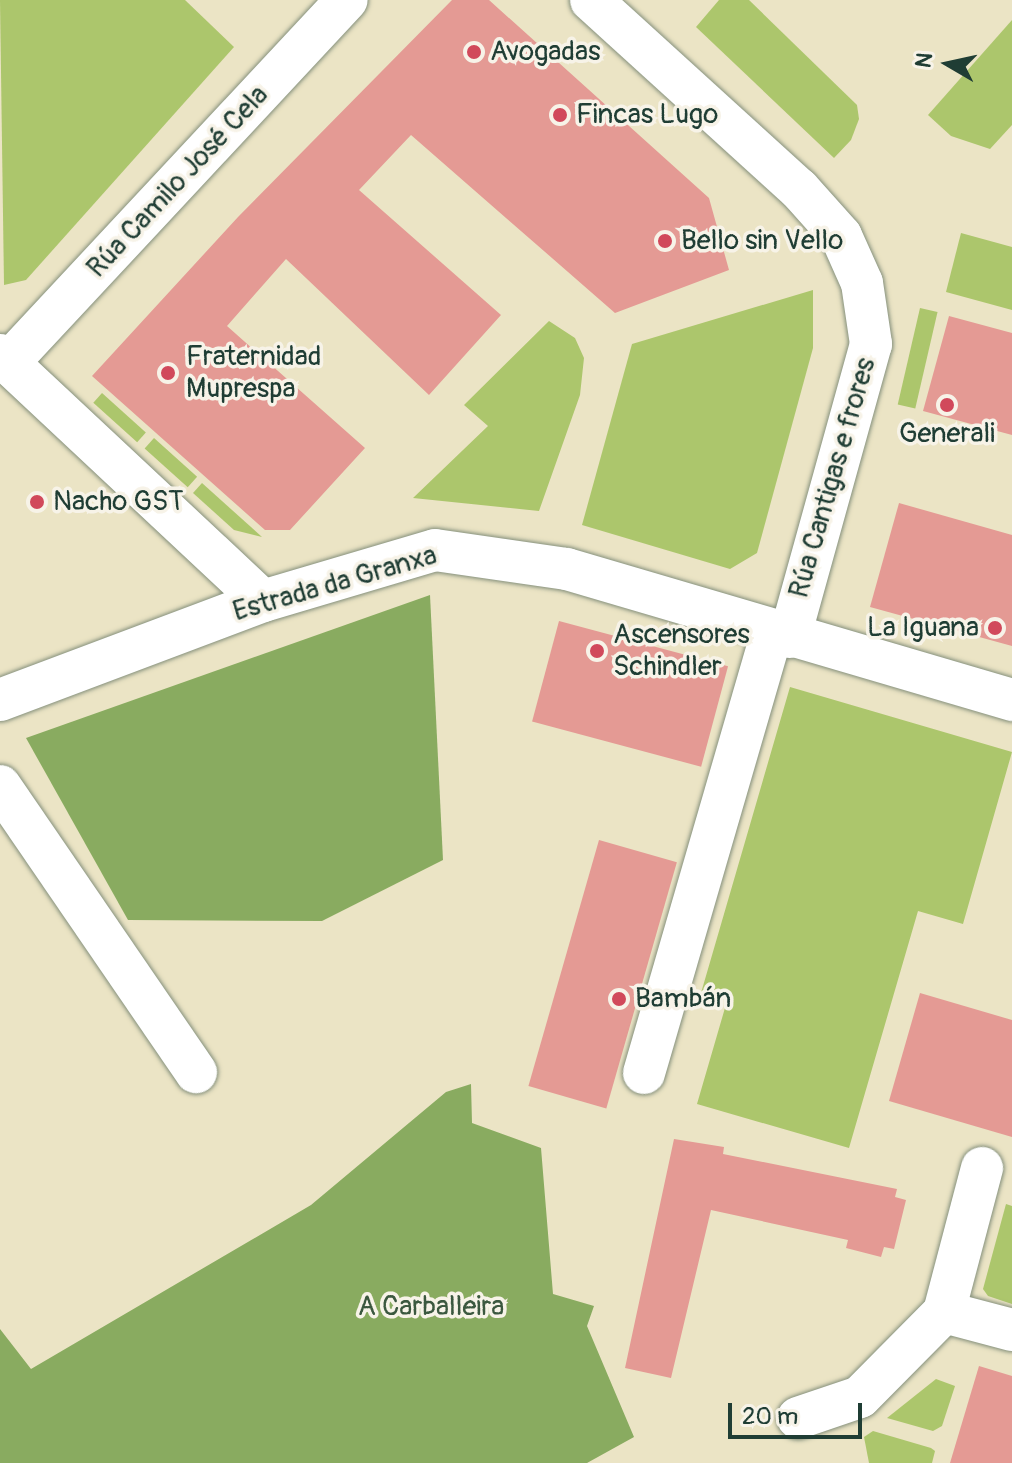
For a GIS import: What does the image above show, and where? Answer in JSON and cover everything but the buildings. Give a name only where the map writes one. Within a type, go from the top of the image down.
[{"type":"street","name":"Rúa Camilo José Cela","points":[[4,358],[346,0]]},
{"type":"street","name":"Rúa Cantigas e frores","points":[[591,0],[799,189],[841,236],[862,283],[871,344],[781,634]]},
{"type":"street","points":[[4,358],[263,601]]},
{"type":"street","name":"Estrada da Granxa","points":[[0,700],[263,601],[435,550],[567,569],[1012,700]]},
{"type":"street","points":[[644,1073],[781,634]]},
{"type":"street","points":[[0,786],[196,1072]]},
{"type":"street","points":[[798,1418],[860,1397],[944,1312],[982,1168]]},
{"type":"street","points":[[944,1312],[1012,1330]]},
{"type":"green space","points":[[0,0],[185,0],[234,47],[26,280],[4,285]]},
{"type":"green space","points":[[719,0],[749,0],[857,105],[859,119],[851,140],[834,158],[696,27]]},
{"type":"green space","points":[[1012,20],[1012,125],[990,149],[951,136],[928,115]]},
{"type":"green space","points":[[961,233],[1012,247],[1012,310],[946,292]]},
{"type":"green space","points":[[813,290],[813,348],[757,553],[730,569],[582,525],[632,344]]},
{"type":"green space","points":[[920,308],[938,312],[915,409],[898,404]]},
{"type":"green space","points":[[549,321],[575,338],[584,358],[580,395],[539,511],[413,498],[488,426],[464,405]]},
{"type":"green space","points":[[102,393],[146,432],[137,442],[93,403]]},
{"type":"green space","points":[[154,438],[197,477],[188,487],[145,448]]},
{"type":"green space","points":[[202,483],[262,537],[234,530],[193,493]]},
{"type":"green space","points":[[430,595],[443,860],[322,921],[128,920],[26,738]]},
{"type":"green space","points":[[790,687],[1012,752],[963,924],[918,911],[849,1148],[697,1104],[727,1001],[701,993]]},
{"type":"green space","name":"A Carballeira","points":[[471,1084],[472,1123],[541,1148],[553,1294],[594,1306],[587,1326],[634,1437],[587,1463],[0,1463],[0,1329],[31,1369],[311,1205],[446,1092]]},
{"type":"green space","points":[[1006,1204],[1012,1206],[1012,1304],[988,1296],[983,1289]]},
{"type":"green space","points":[[936,1379],[955,1386],[942,1426],[933,1431],[887,1418]]},
{"type":"green space","points":[[873,1431],[931,1448],[935,1451],[932,1463],[869,1463],[864,1437]]},
{"type":"place","name":"Avogadas","points":[[474,52]]},
{"type":"place","name":"Fincas Lugo","points":[[560,115]]},
{"type":"place","name":"Bello sin Vello","points":[[665,241]]},
{"type":"place","name":"Fraternidad Muprespa","points":[[168,373]]},
{"type":"place","name":"Generali","points":[[947,405]]},
{"type":"place","name":"Nacho GST","points":[[37,502]]},
{"type":"place","name":"La Iguana","points":[[995,628]]},
{"type":"place","name":"Ascensores Schindler","points":[[597,651]]},
{"type":"place","name":"Bambán","points":[[619,999]]}]
